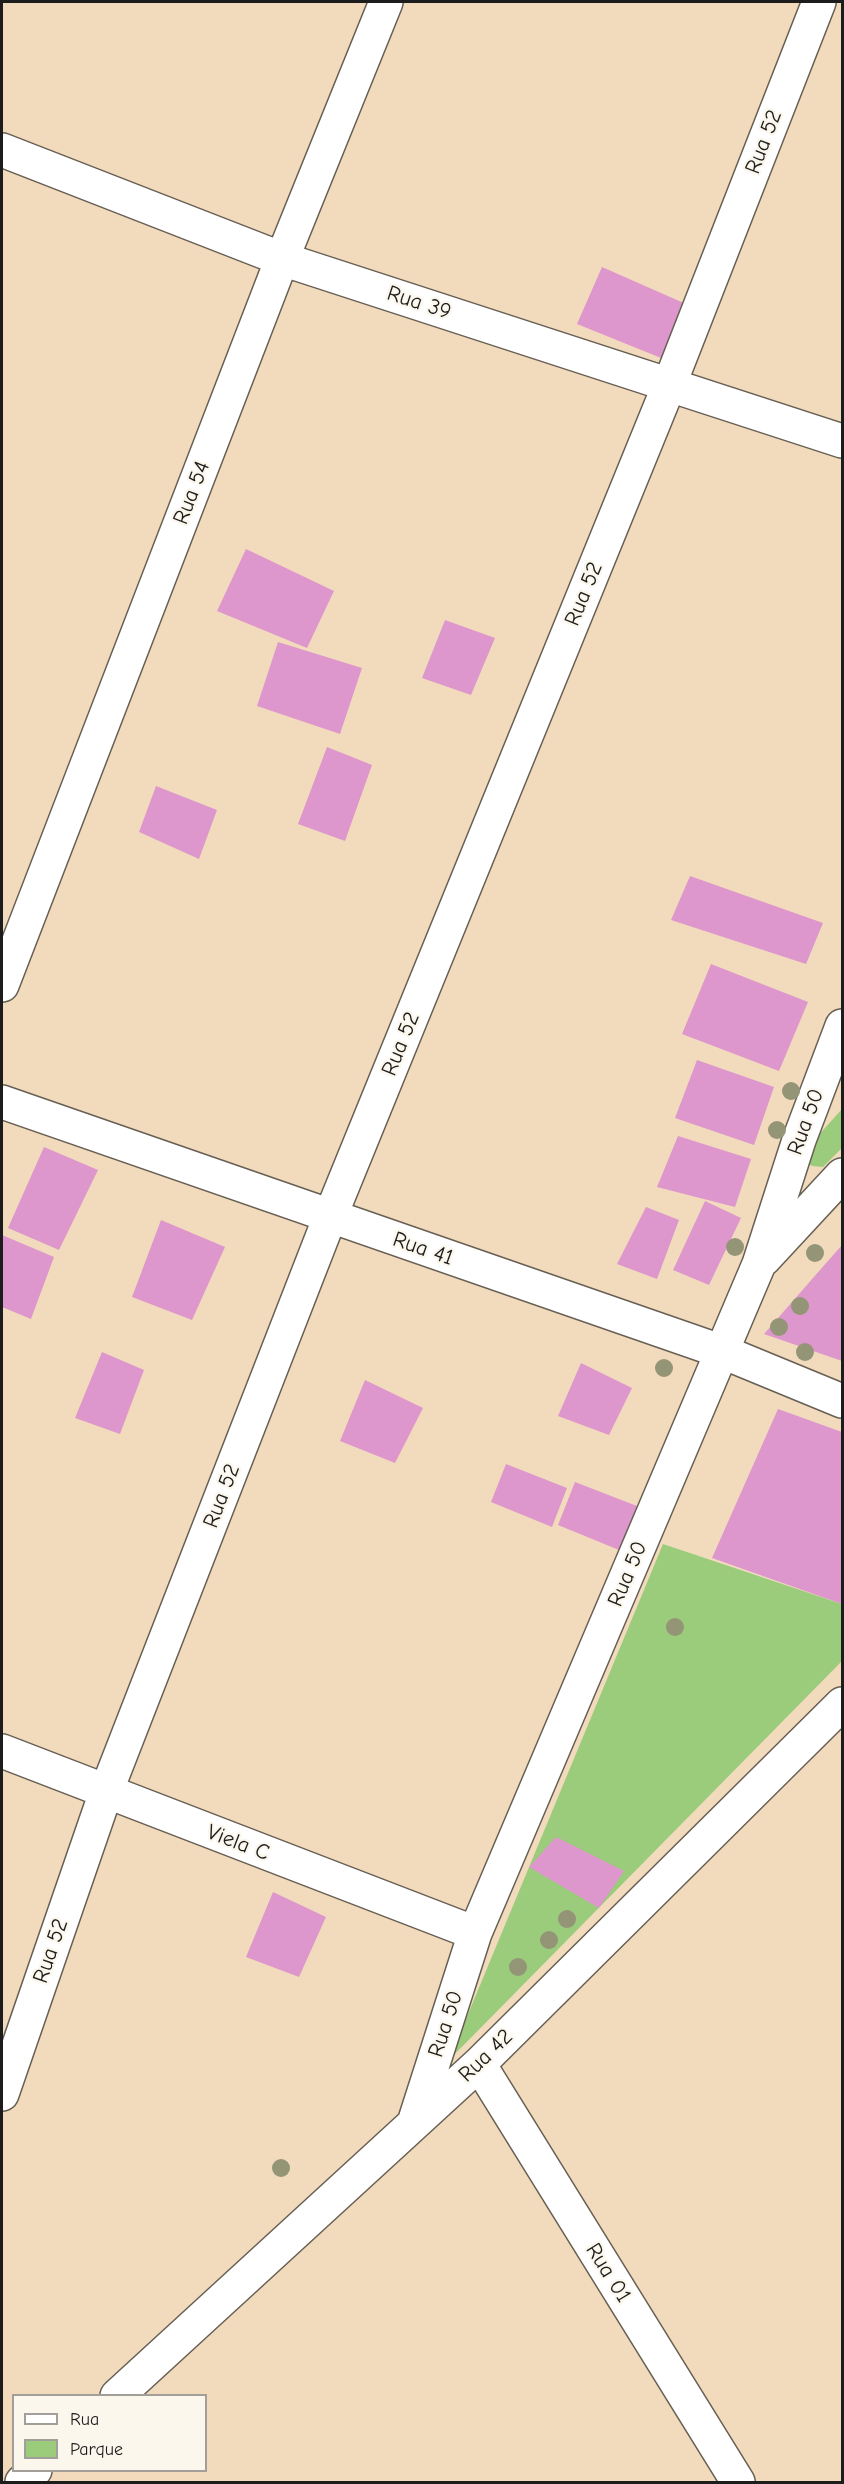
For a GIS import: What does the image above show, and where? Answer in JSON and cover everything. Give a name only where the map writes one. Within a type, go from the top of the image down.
[{"type":"street","name":"Rua 54","points":[[2,985],[282,259],[386,2]]},
{"type":"street","name":"Rua 52","points":[[2,2094],[106,1792],[330,1217],[670,383],[819,2]]},
{"type":"street","name":"Rua 39","points":[[2,150],[282,259],[843,441]]},
{"type":"street","name":"Rua 50","points":[[414,2123],[475,1933],[759,1264],[799,1140],[843,1026]]},
{"type":"street","points":[[799,1140],[843,1095]]},
{"type":"street","name":"Rua 41","points":[[2,1102],[723,1352],[843,1401]]},
{"type":"street","points":[[759,1264],[843,1175]]},
{"type":"street","name":"Rua 42","points":[[119,2394],[479,2064],[843,1704]]},
{"type":"street","name":"Viela C","points":[[2,1751],[475,1933]]},
{"type":"street","name":"Rua 01","points":[[479,2064],[738,2482]]},
{"type":"green space","points":[[842,1109],[842,1148],[823,1167],[812,1166],[807,1162],[815,1139]]},
{"type":"green space","points":[[663,1544],[842,1604],[842,1661],[449,2060]]},
{"type":"building","points":[[602,267],[686,304],[661,358],[577,324]]},
{"type":"building","points":[[246,549],[334,591],[307,648],[217,611]]},
{"type":"building","points":[[445,620],[495,638],[471,695],[422,678]]},
{"type":"building","points":[[278,642],[362,668],[340,734],[257,706]]},
{"type":"building","points":[[327,747],[372,765],[345,841],[298,824]]},
{"type":"building","points":[[156,786],[217,810],[199,859],[139,832]]},
{"type":"building","points":[[690,876],[823,923],[806,964],[671,920]]},
{"type":"building","points":[[711,964],[808,1002],[779,1071],[682,1034]]},
{"type":"building","points":[[697,1060],[774,1087],[754,1145],[675,1118]]},
{"type":"building","points":[[678,1136],[751,1159],[735,1207],[657,1187]]},
{"type":"building","points":[[44,1147],[98,1170],[59,1250],[8,1228]]},
{"type":"building","points":[[705,1201],[741,1218],[709,1285],[673,1270]]},
{"type":"building","points":[[646,1207],[679,1220],[657,1279],[617,1264]]},
{"type":"building","points":[[161,1220],[225,1247],[192,1320],[132,1297]]},
{"type":"building","points":[[2,1235],[54,1257],[31,1319],[2,1307]]},
{"type":"building","points":[[842,1245],[842,1361],[764,1334],[827,1262]]},
{"type":"building","points":[[102,1352],[144,1370],[120,1434],[75,1418]]},
{"type":"building","points":[[581,1363],[632,1388],[609,1435],[558,1416]]},
{"type":"building","points":[[365,1380],[423,1408],[395,1463],[340,1441]]},
{"type":"building","points":[[778,1409],[842,1432],[842,1604],[712,1558]]},
{"type":"building","points":[[506,1464],[567,1488],[552,1527],[491,1502]]},
{"type":"building","points":[[575,1482],[637,1506],[619,1550],[558,1525]]},
{"type":"building","points":[[556,1837],[624,1871],[599,1908],[529,1867]]},
{"type":"building","points":[[273,1892],[326,1917],[299,1977],[246,1957]]}]
